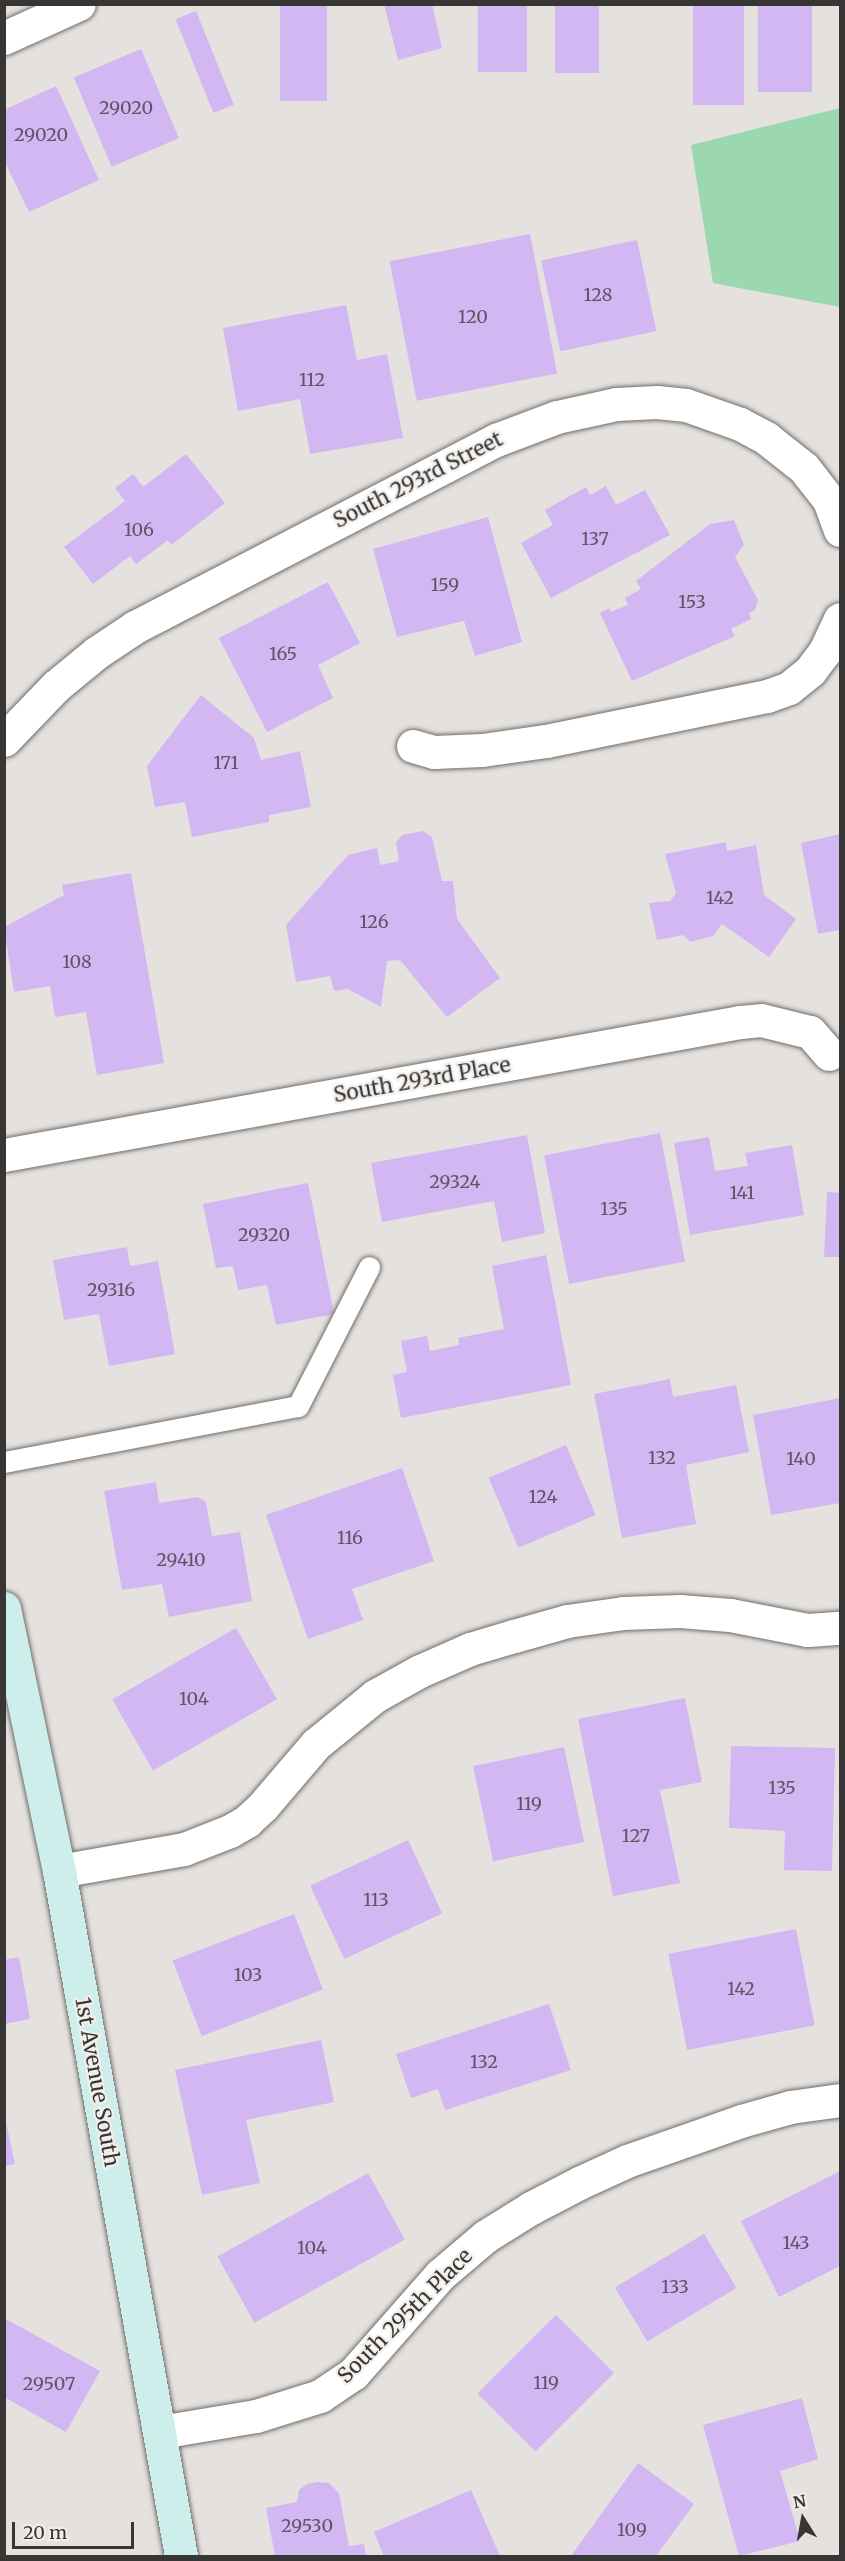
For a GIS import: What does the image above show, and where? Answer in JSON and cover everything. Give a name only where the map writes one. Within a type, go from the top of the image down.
[{"type":"street","points":[[18,23],[79,4]]},
{"type":"street","name":"South 293rd Street","points":[[4,740],[56,686],[96,653],[135,627],[496,440],[558,417],[639,401],[686,405],[740,424],[766,438],[804,468],[829,500],[840,530]]},
{"type":"street","points":[[413,746],[434,752],[482,750],[546,741],[767,696],[789,688],[810,671],[825,651],[840,619]]},
{"type":"street","name":"South 293rd Place","points":[[4,1155],[740,1022],[761,1020],[810,1032],[830,1054]]},
{"type":"street","name":"1st Avenue South","points":[[4,1608],[59,1872],[181,2556]]},
{"type":"street","points":[[59,1872],[184,1849],[230,1832],[248,1821],[263,1806],[316,1744],[375,1696],[420,1671],[470,1650],[514,1636],[578,1619],[622,1613],[680,1611],[730,1615],[808,1630],[840,1628]]},
{"type":"street","name":"South 295th Place","points":[[160,2432],[256,2416],[320,2396],[353,2374],[440,2275],[471,2249],[531,2208],[579,2182],[627,2161],[730,2124],[790,2107],[840,2100]]},
{"type":"lane","points":[[4,1462],[298,1406],[369,1267]]},
{"type":"green space","points":[[840,108],[840,307],[713,283],[691,145]]},
{"type":"building","points":[[280,4],[327,4],[327,101],[280,101]]},
{"type":"building","points":[[384,4],[432,4],[442,48],[398,60]]},
{"type":"building","points":[[478,4],[527,4],[527,72],[478,72]]},
{"type":"building","points":[[555,4],[599,4],[599,73],[555,73]]},
{"type":"building","points":[[693,4],[744,4],[744,105],[693,105]]},
{"type":"building","points":[[758,4],[812,4],[812,92],[758,92]]},
{"type":"building","points":[[196,11],[234,105],[213,113],[176,19]]},
{"type":"building","points":[[141,49],[179,138],[112,167],[74,78]]},
{"type":"building","points":[[56,86],[99,180],[29,212],[4,160],[4,110]]},
{"type":"building","points":[[530,234],[557,373],[417,401],[390,261]]},
{"type":"building","points":[[637,240],[656,331],[560,351],[541,260]]},
{"type":"building","points":[[346,305],[357,360],[387,354],[403,438],[310,454],[300,399],[238,411],[223,328]]},
{"type":"building","points":[[186,454],[225,503],[171,545],[168,540],[136,564],[130,556],[93,584],[64,547],[125,501],[115,488],[133,474],[143,487]]},
{"type":"building","points":[[606,486],[616,505],[645,490],[670,535],[551,598],[521,543],[553,525],[545,510],[586,487],[590,495]]},
{"type":"building","points":[[488,517],[522,642],[475,656],[464,621],[397,637],[373,549]]},
{"type":"building","points":[[734,520],[744,545],[735,557],[758,600],[755,610],[749,613],[751,619],[731,629],[735,636],[632,681],[600,613],[609,608],[611,612],[628,605],[625,598],[641,589],[636,581],[710,524]]},
{"type":"building","points":[[328,582],[360,643],[318,665],[333,698],[267,732],[219,638]]},
{"type":"building","points":[[201,695],[254,738],[261,760],[300,751],[311,807],[269,815],[269,822],[192,837],[185,802],[155,807],[147,766]]},
{"type":"building","points":[[423,831],[432,837],[442,881],[453,881],[457,919],[500,978],[447,1017],[400,960],[387,961],[381,1007],[348,989],[334,991],[330,976],[296,982],[286,925],[348,855],[377,848],[380,865],[399,861],[396,843],[402,835]]},
{"type":"building","points":[[840,834],[840,930],[818,934],[801,843]]},
{"type":"building","points":[[726,842],[727,851],[756,845],[764,895],[796,919],[769,957],[722,924],[713,936],[690,942],[684,935],[657,940],[649,903],[670,901],[676,893],[665,854]]},
{"type":"building","points":[[131,873],[164,1063],[97,1075],[86,1012],[55,1017],[50,986],[14,992],[4,927],[64,895],[62,885]]},
{"type":"building","points":[[660,1133],[685,1262],[569,1284],[544,1156]]},
{"type":"building","points":[[527,1135],[545,1233],[502,1242],[494,1201],[382,1222],[371,1163]]},
{"type":"building","points":[[709,1137],[715,1171],[748,1166],[745,1153],[792,1145],[804,1215],[690,1235],[674,1143]]},
{"type":"building","points":[[308,1183],[334,1314],[276,1325],[267,1285],[238,1290],[233,1266],[216,1268],[203,1204]]},
{"type":"building","points":[[827,1192],[840,1193],[840,1257],[824,1257]]},
{"type":"building","points":[[127,1247],[130,1266],[158,1261],[175,1354],[109,1366],[99,1314],[64,1320],[53,1260]]},
{"type":"building","points":[[546,1255],[571,1385],[401,1418],[393,1375],[407,1372],[401,1341],[427,1336],[430,1351],[459,1345],[458,1338],[504,1329],[492,1266]]},
{"type":"building","points":[[670,1379],[673,1397],[736,1385],[749,1452],[686,1465],[696,1524],[622,1538],[594,1394]]},
{"type":"building","points":[[840,1398],[840,1503],[771,1515],[753,1415]]},
{"type":"building","points":[[566,1445],[596,1515],[518,1548],[489,1478]]},
{"type":"building","points":[[402,1468],[434,1561],[352,1589],[363,1620],[308,1639],[266,1515]]},
{"type":"building","points":[[156,1482],[159,1503],[198,1497],[206,1502],[212,1536],[240,1532],[252,1601],[169,1617],[162,1584],[122,1590],[104,1491]]},
{"type":"building","points":[[236,1628],[277,1699],[153,1771],[112,1700]]},
{"type":"building","points":[[685,1698],[702,1782],[660,1790],[680,1883],[613,1896],[578,1719]]},
{"type":"building","points":[[731,1746],[835,1748],[832,1871],[784,1870],[785,1831],[729,1828]]},
{"type":"building","points":[[564,1747],[584,1842],[493,1861],[473,1766]]},
{"type":"building","points":[[408,1840],[442,1913],[344,1959],[310,1886]]},
{"type":"building","points":[[294,1914],[323,1990],[202,2036],[173,1961]]},
{"type":"building","points":[[796,1929],[815,2025],[687,2050],[668,1954]]},
{"type":"building","points":[[19,1957],[30,2019],[4,2024],[4,1960]]},
{"type":"building","points":[[549,2004],[571,2070],[445,2110],[438,2089],[411,2098],[396,2054]]},
{"type":"building","points":[[321,2040],[334,2102],[246,2120],[260,2183],[202,2195],[175,2070]]},
{"type":"building","points":[[4,2113],[15,2164],[4,2166]]},
{"type":"building","points":[[840,2171],[840,2266],[779,2297],[741,2221]]},
{"type":"building","points":[[368,2173],[405,2239],[254,2323],[218,2256]]},
{"type":"building","points":[[704,2234],[736,2288],[647,2342],[615,2288]]},
{"type":"building","points":[[556,2315],[614,2373],[535,2451],[478,2393]]},
{"type":"building","points":[[4,2318],[100,2371],[66,2432],[4,2397]]},
{"type":"building","points":[[802,2398],[818,2459],[780,2471],[800,2541],[739,2556],[703,2425]]},
{"type":"building","points":[[638,2463],[694,2504],[656,2556],[571,2556]]},
{"type":"building","points":[[329,2483],[339,2493],[349,2546],[364,2544],[366,2556],[275,2556],[266,2508],[297,2502],[299,2490],[307,2484]]},
{"type":"building","points":[[471,2490],[500,2556],[384,2556],[374,2532]]}]
